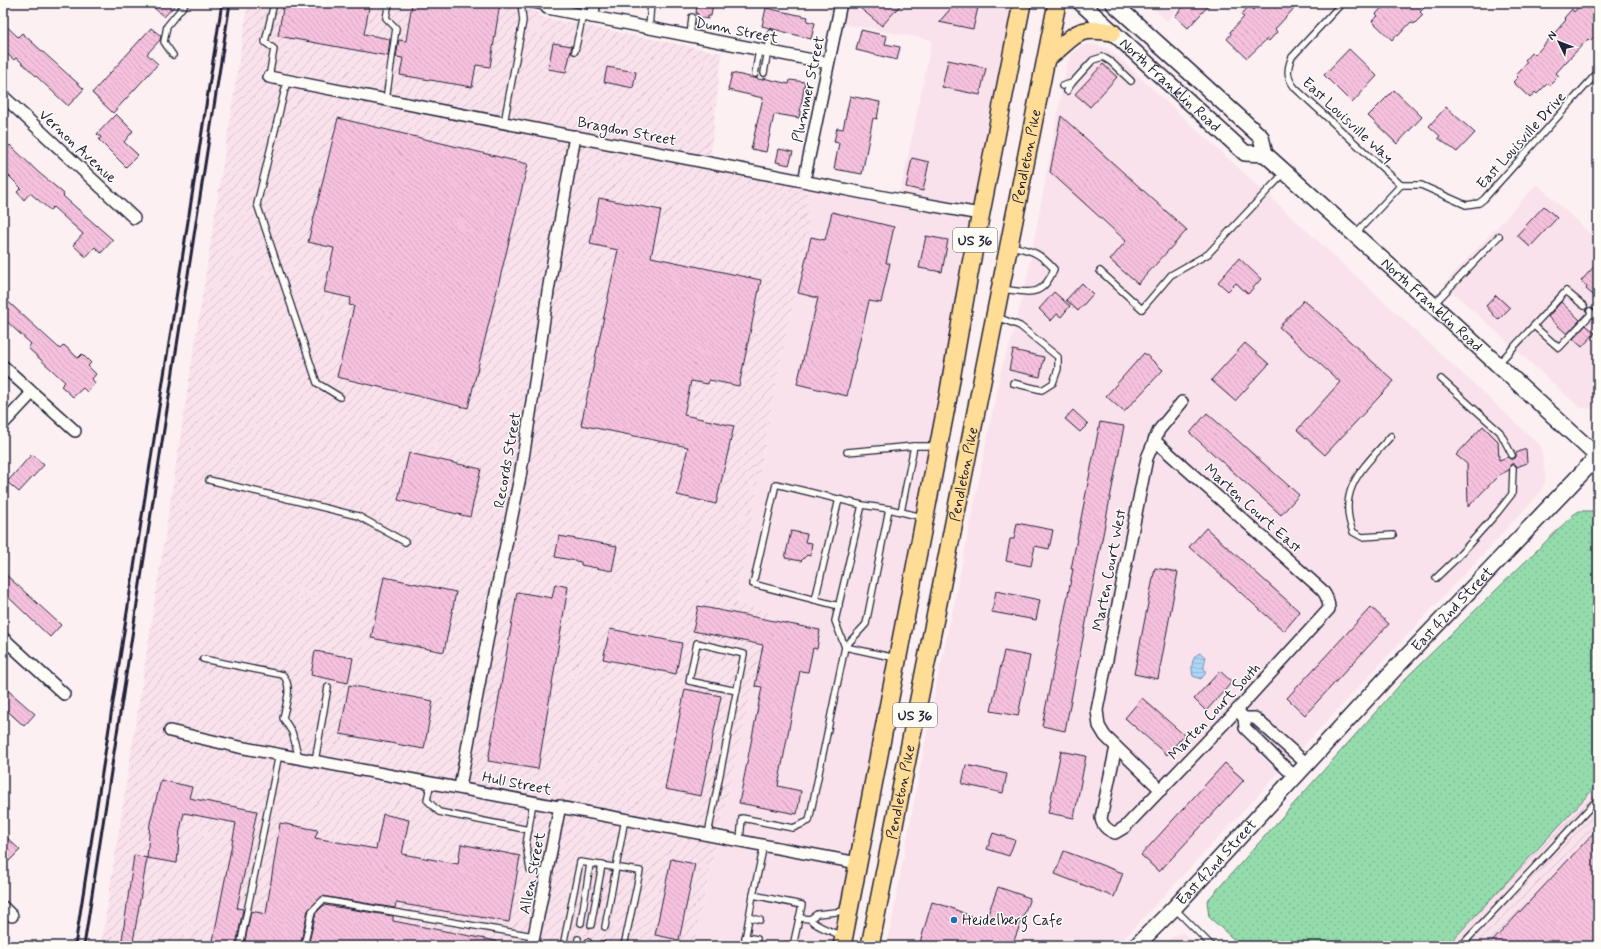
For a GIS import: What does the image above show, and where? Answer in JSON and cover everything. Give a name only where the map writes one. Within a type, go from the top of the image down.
[{"type":"main road","name":"Pendleton Pike","points":[[842,942],[898,658],[980,214],[1022,3]]},
{"type":"main road","name":"Pendleton Pike","points":[[870,946],[961,484],[978,408],[1057,3]]},
{"type":"main road","name":"North Franklin Road","points":[[1081,3],[1245,153],[1265,154]]},
{"type":"main road","name":"North Franklin Road","points":[[1113,3],[1261,137],[1265,154],[1598,456]]},
{"type":"main road","points":[[1047,58],[1082,31],[1094,30],[1112,32]]},
{"type":"main road","name":"East 42nd Street","points":[[1136,946],[1174,908],[1393,671],[1598,456]]},
{"type":"street","points":[[588,16],[594,3]]},
{"type":"street","name":"Plummer Street","points":[[804,181],[841,3]]},
{"type":"street","name":"Dunn Street","points":[[547,8],[828,63]]},
{"type":"street","name":"Bragdon Street","points":[[269,77],[980,214]]},
{"type":"street","name":"Vernon Avenue","points":[[3,96],[134,218]]},
{"type":"street","name":"Records Street","points":[[460,787],[495,598],[520,477],[548,291],[576,136]]},
{"type":"street","points":[[3,366],[75,431]]},
{"type":"street","points":[[3,424],[32,393]]},
{"type":"street","name":"Marten Court West","points":[[1161,790],[1105,736],[1099,726],[1097,710],[1143,472],[1148,453],[1159,430],[1182,402]]},
{"type":"street","name":"Marten Court East","points":[[1154,440],[1322,590],[1328,600]]},
{"type":"street","name":"Marten Court South","points":[[1116,747],[1101,818],[1104,826],[1111,832],[1115,833],[1121,830],[1241,714],[1326,613],[1328,609],[1328,600]]},
{"type":"street","points":[[3,638],[64,694]]},
{"type":"street","points":[[1241,714],[1255,718],[1307,764]]},
{"type":"street","points":[[1241,714],[1245,728],[1295,777]]},
{"type":"street","name":"Hull Street","points":[[170,730],[239,747],[626,818],[858,863]]},
{"type":"street","name":"Allen Street","points":[[533,941],[560,806]]},
{"type":"street","points":[[3,907],[12,916]]},
{"type":"lane","points":[[173,55],[164,42],[167,26],[186,3]]},
{"type":"lane","points":[[269,77],[274,49],[265,42],[274,3]]},
{"type":"lane","points":[[386,100],[396,28],[386,18],[389,3]]},
{"type":"lane","points":[[504,123],[523,21],[521,3]]},
{"type":"lane","points":[[526,3],[547,8]]},
{"type":"lane","points":[[649,28],[651,3]]},
{"type":"lane","name":"East Louisville Way","points":[[1342,3],[1292,58],[1288,66],[1289,80],[1296,90],[1401,185]]},
{"type":"lane","points":[[575,51],[588,16]]},
{"type":"lane","points":[[690,36],[692,17]]},
{"type":"lane","points":[[755,74],[771,33]]},
{"type":"lane","points":[[763,51],[764,73]]},
{"type":"lane","points":[[1067,91],[1072,83],[1093,60],[1103,57],[1131,81]]},
{"type":"lane","name":"East Louisville Drive","points":[[1401,185],[1419,184],[1464,204],[1470,205],[1479,202],[1484,199],[1598,72]]},
{"type":"lane","points":[[287,81],[257,204],[317,383],[340,397]]},
{"type":"lane","points":[[1062,86],[1072,83]]},
{"type":"lane","points":[[1100,270],[1142,308],[1171,275],[1208,254],[1285,172]]},
{"type":"lane","points":[[1354,235],[1401,185]]},
{"type":"lane","points":[[1433,305],[1499,236]]},
{"type":"lane","points":[[1001,289],[1027,292],[1041,290],[1049,281],[1054,269],[1046,260],[1034,252],[1010,246]]},
{"type":"lane","points":[[1498,365],[1566,291],[1584,306]]},
{"type":"lane","points":[[1534,326],[1559,348],[1591,312],[1598,318]]},
{"type":"lane","points":[[996,317],[1020,326],[1058,357],[1058,369],[1053,383],[1042,390],[1013,383]]},
{"type":"lane","points":[[1441,379],[1500,432],[1512,455]]},
{"type":"lane","points":[[1391,436],[1354,480],[1348,494],[1348,521],[1353,532],[1362,537],[1392,535]]},
{"type":"lane","points":[[846,452],[914,446],[938,446]]},
{"type":"lane","points":[[901,512],[914,446]]},
{"type":"lane","points":[[1436,578],[1456,559],[1512,494],[1513,468]]},
{"type":"lane","points":[[209,480],[358,516],[405,542]]},
{"type":"lane","points":[[839,606],[753,584],[776,484],[862,505],[889,509],[924,518]]},
{"type":"lane","points":[[815,600],[840,499]]},
{"type":"lane","points":[[845,646],[835,621],[862,505]]},
{"type":"lane","points":[[740,840],[742,818],[793,828],[809,821],[845,646],[866,624],[889,509]]},
{"type":"lane","points":[[708,834],[737,692],[744,654],[697,643],[689,681],[737,692]]},
{"type":"lane","points":[[845,646],[898,658]]},
{"type":"lane","points":[[203,659],[283,675],[289,686],[283,718],[292,732],[299,758]]},
{"type":"lane","points":[[315,761],[328,687]]},
{"type":"lane","points":[[240,946],[279,754]]},
{"type":"lane","points":[[431,782],[427,800],[439,812],[529,830]]},
{"type":"lane","points":[[1461,946],[1598,799]]},
{"type":"lane","points":[[534,801],[526,845],[530,870],[547,873]]},
{"type":"lane","points":[[605,927],[626,818]]},
{"type":"lane","points":[[744,946],[764,844]]},
{"type":"lane","points":[[563,946],[580,862],[640,871],[624,946]]},
{"type":"lane","points":[[581,923],[590,864]]},
{"type":"lane","points":[[591,925],[602,865]]},
{"type":"lane","points":[[753,895],[802,905],[793,946],[786,944]]},
{"type":"lane","points":[[304,946],[312,911],[323,900],[533,941]]},
{"type":"lane","points":[[1174,908],[1212,946]]},
{"type":"lane","points":[[799,918],[810,919],[817,914],[849,911]]},
{"type":"lane","points":[[749,917],[760,920]]},
{"type":"lane","points":[[810,919],[814,924],[832,931],[842,942]]},
{"type":"lane","points":[[790,927],[797,928]]},
{"type":"lane","points":[[745,937],[757,939]]},
{"type":"lane","points":[[577,946],[578,939]]},
{"type":"shaded area","points":[[248,3],[527,3],[542,17],[722,53],[710,159],[806,177],[809,226],[773,398],[737,603],[770,612],[693,946],[101,946]]},
{"type":"shaded area","points":[[831,3],[1014,3],[851,855],[831,946],[693,946],[770,612],[737,603],[773,398],[809,226],[806,177],[900,194],[932,40],[843,24],[828,14]]},
{"type":"shaded area","points":[[1148,3],[1183,3],[1167,21]]},
{"type":"shaded area","points":[[1091,44],[1106,48],[1120,59],[1541,446],[1546,480],[1540,493],[1117,946],[887,946],[935,690],[1002,365],[1013,335],[1028,273],[1067,64],[1073,52],[1080,46]]},
{"type":"shaded area","points":[[1537,184],[1598,241],[1598,409],[1580,408],[1444,284]]},
{"type":"shaded area","points":[[1598,784],[1598,946],[1447,946]]},
{"type":"shaded area","points":[[1182,932],[1198,946],[1164,946],[1171,938]]},
{"type":"green space","points":[[1579,511],[1598,511],[1598,784],[1447,946],[1241,946],[1209,917],[1207,901],[1406,678],[1573,515]]},
{"type":"water","points":[[1200,653],[1205,658],[1205,673],[1201,679],[1193,676],[1192,669],[1193,659]]},
{"type":"building","points":[[149,3],[177,3],[164,17]]},
{"type":"building","points":[[284,3],[370,3],[364,34],[390,39],[388,56],[278,36]]},
{"type":"building","points":[[412,3],[500,3],[490,67],[476,65],[472,87],[400,75],[403,58],[396,57],[399,40],[406,41]]},
{"type":"building","points":[[697,3],[713,3],[711,16],[708,16],[708,19],[697,17]]},
{"type":"building","points":[[854,3],[902,3],[882,26]]},
{"type":"building","points":[[960,3],[979,3],[973,29],[939,22],[952,7],[959,8]]},
{"type":"building","points":[[1187,3],[1211,3],[1188,28],[1175,16]]},
{"type":"building","points":[[1259,3],[1299,3],[1275,29],[1277,32],[1269,41],[1267,39],[1247,58],[1227,39],[1231,34],[1230,32],[1244,17],[1241,15],[1249,6],[1253,10]]},
{"type":"building","points":[[1386,3],[1429,3],[1420,12],[1423,15],[1414,24],[1411,22],[1398,36],[1396,35],[1392,40],[1372,21],[1378,16],[1376,14]]},
{"type":"building","points":[[1582,3],[1598,3],[1598,33],[1590,41],[1588,39],[1567,61],[1556,73],[1559,76],[1550,85],[1548,83],[1537,94],[1535,92],[1530,98],[1513,82],[1518,77],[1516,75],[1527,62],[1525,60],[1532,52],[1535,55],[1566,20],[1564,18],[1572,9],[1574,12]]},
{"type":"building","points":[[766,8],[808,17],[807,21],[815,23],[811,39],[762,26]]},
{"type":"building","points":[[3,23],[18,37],[22,33],[84,89],[68,106],[19,60],[16,58],[14,60],[3,50]]},
{"type":"building","points":[[151,28],[161,36],[160,40],[147,54],[158,64],[113,113],[92,93]]},
{"type":"building","points":[[861,30],[887,36],[885,44],[900,47],[897,60],[856,50]]},
{"type":"building","points":[[553,43],[572,46],[566,72],[548,69]]},
{"type":"building","points":[[1349,49],[1377,76],[1352,103],[1324,75]]},
{"type":"building","points":[[948,60],[986,68],[980,95],[942,87]]},
{"type":"building","points":[[1103,64],[1117,77],[1090,107],[1075,94]]},
{"type":"building","points":[[607,67],[636,72],[633,88],[604,82]]},
{"type":"building","points":[[732,73],[789,84],[790,80],[805,82],[799,118],[776,114],[774,115],[766,152],[751,149],[763,98],[728,90]]},
{"type":"building","points":[[1394,90],[1422,117],[1397,144],[1368,116]]},
{"type":"building","points":[[850,96],[880,102],[877,119],[873,118],[862,174],[834,169],[839,143],[834,142],[837,128],[843,129]]},
{"type":"building","points":[[1446,107],[1475,133],[1457,152],[1438,138],[1440,136],[1429,126]]},
{"type":"building","points":[[116,114],[133,131],[124,142],[138,155],[126,167],[99,140],[101,137],[97,134]]},
{"type":"building","points":[[1061,116],[1187,230],[1138,284],[1110,260],[1126,241],[1050,172]]},
{"type":"building","points":[[338,118],[528,164],[468,408],[337,377],[354,306],[349,305],[351,298],[324,292],[334,248],[308,242]]},
{"type":"building","points":[[10,145],[38,172],[62,192],[64,194],[63,196],[113,240],[101,253],[95,247],[86,257],[73,245],[83,234],[53,207],[50,210],[30,193],[24,200],[17,192],[21,188],[3,170],[3,152]]},
{"type":"building","points":[[779,149],[793,152],[789,165],[776,162]]},
{"type":"building","points":[[912,158],[929,162],[923,191],[906,187]]},
{"type":"building","points":[[599,198],[661,210],[651,257],[761,280],[739,386],[709,380],[708,384],[691,381],[684,415],[734,426],[716,504],[677,495],[688,447],[581,425],[618,250],[590,244]]},
{"type":"building","points":[[1544,206],[1557,218],[1530,247],[1517,235]]},
{"type":"building","points":[[832,212],[894,227],[886,263],[890,263],[881,303],[869,301],[847,396],[797,384],[818,298],[798,293],[811,237],[825,240]]},
{"type":"building","points":[[926,236],[948,240],[942,272],[919,268]]},
{"type":"building","points":[[1239,258],[1261,279],[1248,294],[1236,283],[1228,291],[1218,282]]},
{"type":"building","points":[[1598,262],[1598,299],[1586,289],[1587,287],[1581,281]]},
{"type":"building","points":[[1082,283],[1093,294],[1078,311],[1066,300]]},
{"type":"building","points":[[1054,292],[1070,306],[1061,317],[1057,314],[1051,321],[1039,309]]},
{"type":"building","points":[[1496,295],[1510,308],[1498,320],[1486,306]]},
{"type":"building","points":[[3,297],[60,349],[64,345],[78,358],[82,354],[91,363],[88,366],[96,374],[92,379],[95,383],[87,392],[83,388],[73,397],[61,386],[65,382],[28,348],[31,344],[3,318]]},
{"type":"building","points":[[1304,300],[1394,381],[1325,455],[1297,430],[1340,382],[1279,327]]},
{"type":"building","points":[[1561,302],[1580,320],[1567,334],[1548,317]]},
{"type":"building","points":[[1586,325],[1595,333],[1582,347],[1573,339]]},
{"type":"building","points":[[1245,343],[1269,364],[1235,401],[1211,380]]},
{"type":"building","points":[[1013,350],[1044,357],[1040,377],[1009,370]]},
{"type":"building","points":[[1144,353],[1163,370],[1124,412],[1106,396]]},
{"type":"building","points":[[1073,410],[1088,424],[1080,432],[1065,419]]},
{"type":"building","points":[[1207,413],[1299,495],[1281,515],[1190,433]]},
{"type":"building","points":[[1100,422],[1124,426],[1065,731],[1042,726]]},
{"type":"building","points":[[1483,426],[1498,441],[1499,460],[1508,457],[1510,459],[1514,459],[1516,457],[1516,453],[1526,449],[1527,463],[1517,467],[1515,464],[1511,464],[1509,470],[1499,475],[1468,507],[1467,464],[1456,455]]},
{"type":"building","points":[[409,453],[481,469],[470,517],[398,500]]},
{"type":"building","points":[[32,454],[44,465],[19,492],[7,482]]},
{"type":"building","points":[[1017,523],[1053,530],[1049,549],[1035,546],[1031,566],[1006,561],[1010,539],[1014,539]]},
{"type":"building","points":[[1206,528],[1300,612],[1284,631],[1189,547]]},
{"type":"building","points":[[791,531],[807,534],[805,542],[812,543],[810,556],[807,555],[801,561],[785,558]]},
{"type":"building","points":[[559,536],[617,546],[612,571],[581,565],[581,562],[555,557]]},
{"type":"building","points":[[1155,568],[1178,572],[1158,679],[1134,674]]},
{"type":"building","points":[[3,572],[61,625],[50,637],[3,592]]},
{"type":"building","points":[[384,577],[456,592],[444,652],[371,638]]},
{"type":"building","points":[[555,584],[568,587],[538,769],[488,761],[517,592],[552,598]]},
{"type":"building","points":[[996,591],[1040,600],[1036,620],[992,612]]},
{"type":"building","points":[[698,606],[820,630],[817,649],[813,648],[808,672],[800,671],[778,786],[801,791],[797,814],[739,803],[762,687],[755,686],[763,645],[693,631]]},
{"type":"building","points":[[1371,607],[1389,624],[1305,715],[1287,698]]},
{"type":"building","points":[[610,629],[682,643],[676,674],[603,659]]},
{"type":"building","points":[[315,651],[353,658],[348,683],[311,675]]},
{"type":"building","points":[[1004,651],[1030,656],[1018,716],[991,711]]},
{"type":"building","points":[[1220,671],[1232,682],[1206,711],[1194,699]]},
{"type":"building","points":[[349,685],[433,701],[424,749],[340,734]]},
{"type":"building","points":[[3,686],[35,714],[24,726],[3,707]]},
{"type":"building","points":[[685,689],[721,696],[701,796],[665,789]]},
{"type":"building","points":[[1142,698],[1184,735],[1167,755],[1125,718]]},
{"type":"building","points":[[1061,751],[1086,756],[1074,818],[1048,813]]},
{"type":"building","points":[[1225,763],[1244,780],[1159,872],[1141,855]]},
{"type":"building","points":[[966,765],[1007,774],[1003,793],[962,784]]},
{"type":"building","points":[[161,780],[192,787],[189,798],[257,811],[237,908],[243,909],[236,946],[212,946],[236,823],[184,813],[180,830],[177,863],[147,858],[150,823]]},
{"type":"building","points":[[383,814],[409,820],[402,854],[458,864],[461,844],[520,856],[509,922],[396,903],[395,908],[322,896],[308,910],[300,946],[244,946],[251,911],[266,914],[280,823],[318,830],[315,838],[376,849]]},
{"type":"building","points":[[1598,828],[1598,946],[1488,946]]},
{"type":"building","points":[[993,833],[1015,840],[1009,856],[987,849]]},
{"type":"building","points":[[3,834],[20,850],[8,862],[3,857]]},
{"type":"building","points":[[1064,851],[1123,873],[1114,897],[1055,874]]},
{"type":"building","points":[[134,855],[147,858],[133,942],[122,940]]},
{"type":"building","points":[[671,859],[695,864],[679,940],[655,935]]},
{"type":"building","name":"Heidelberg Cafe","points":[[998,887],[1030,898],[1012,946],[919,946],[932,902],[949,907],[985,922]]},
{"type":"building","points":[[324,905],[393,916],[393,921],[496,941],[496,946],[308,946],[316,913]]},
{"type":"railway","points":[[75,946],[222,3]]},
{"type":"railway","points":[[84,946],[230,3]]},
{"type":"place","name":"Heidelberg Cafe","points":[[954,920]]}]
